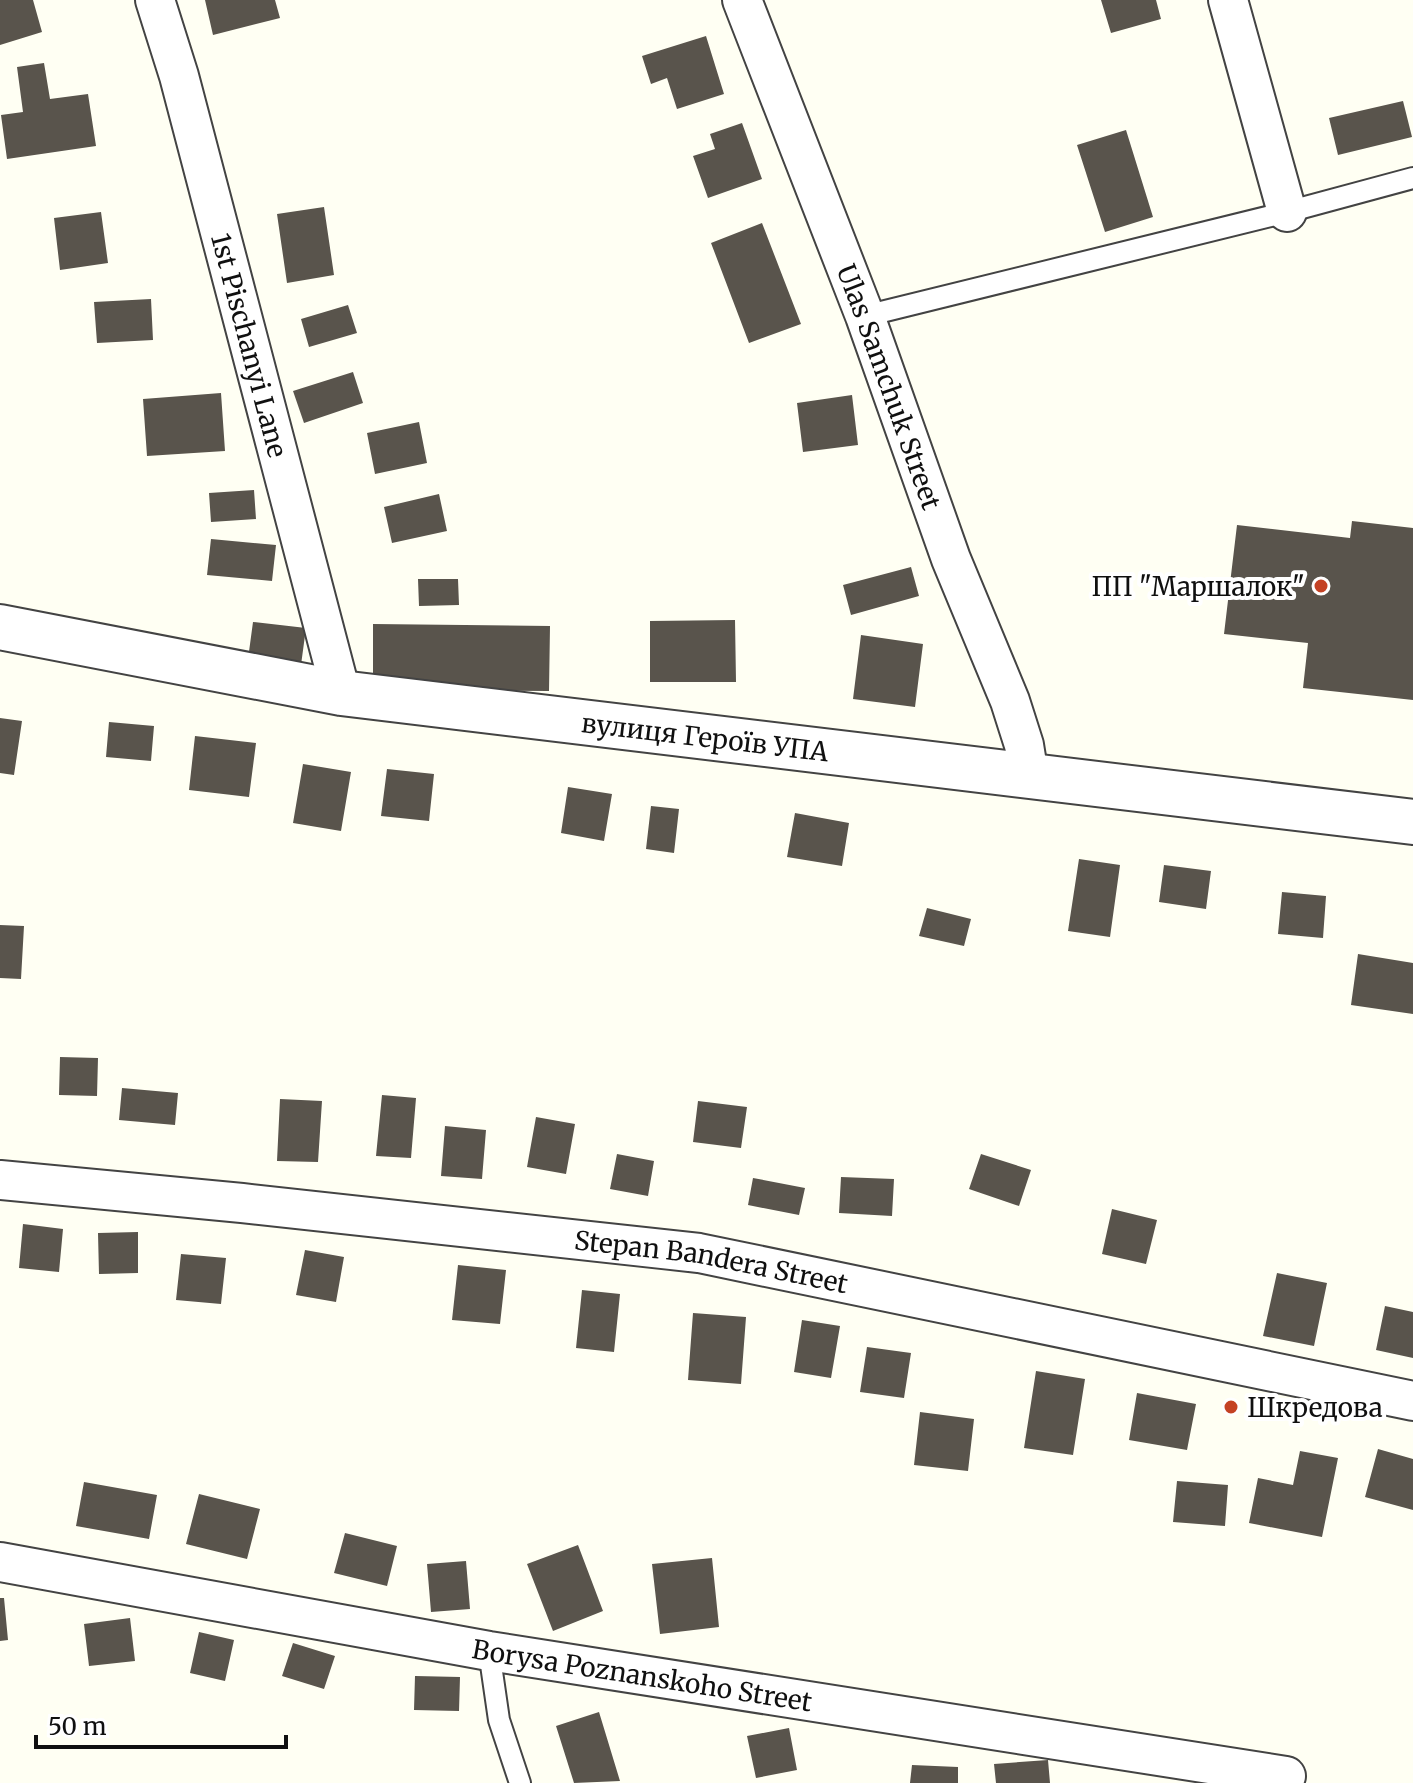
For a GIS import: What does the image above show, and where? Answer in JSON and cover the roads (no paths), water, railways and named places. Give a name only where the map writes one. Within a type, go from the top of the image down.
[{"type":"street","name":"1st Pischanyi Lane","points":[[155,0],[179,76],[341,693]]},
{"type":"street","name":"Ulas Samchuk Street","points":[[742,0],[865,316],[951,559],[1010,701],[1024,745],[1029,776]]},
{"type":"street","points":[[1228,0],[1287,212]]},
{"type":"street","name":"вулиця Героїв УПА","points":[[0,627],[341,693],[1413,822]]},
{"type":"street","name":"Stepan Bandera Street","points":[[0,1180],[699,1253],[1413,1401]]},
{"type":"street","name":"Borysa Poznanskoho Street","points":[[0,1562],[489,1651],[1286,1776]]},
{"type":"lane","points":[[865,316],[1413,178]]},
{"type":"lane","points":[[489,1651],[499,1720],[520,1783]]},
{"type":"place","name":"ПП \"Маршалок\"","points":[[1321,586]]},
{"type":"place","name":"Шкредова","points":[[1231,1407]]}]
